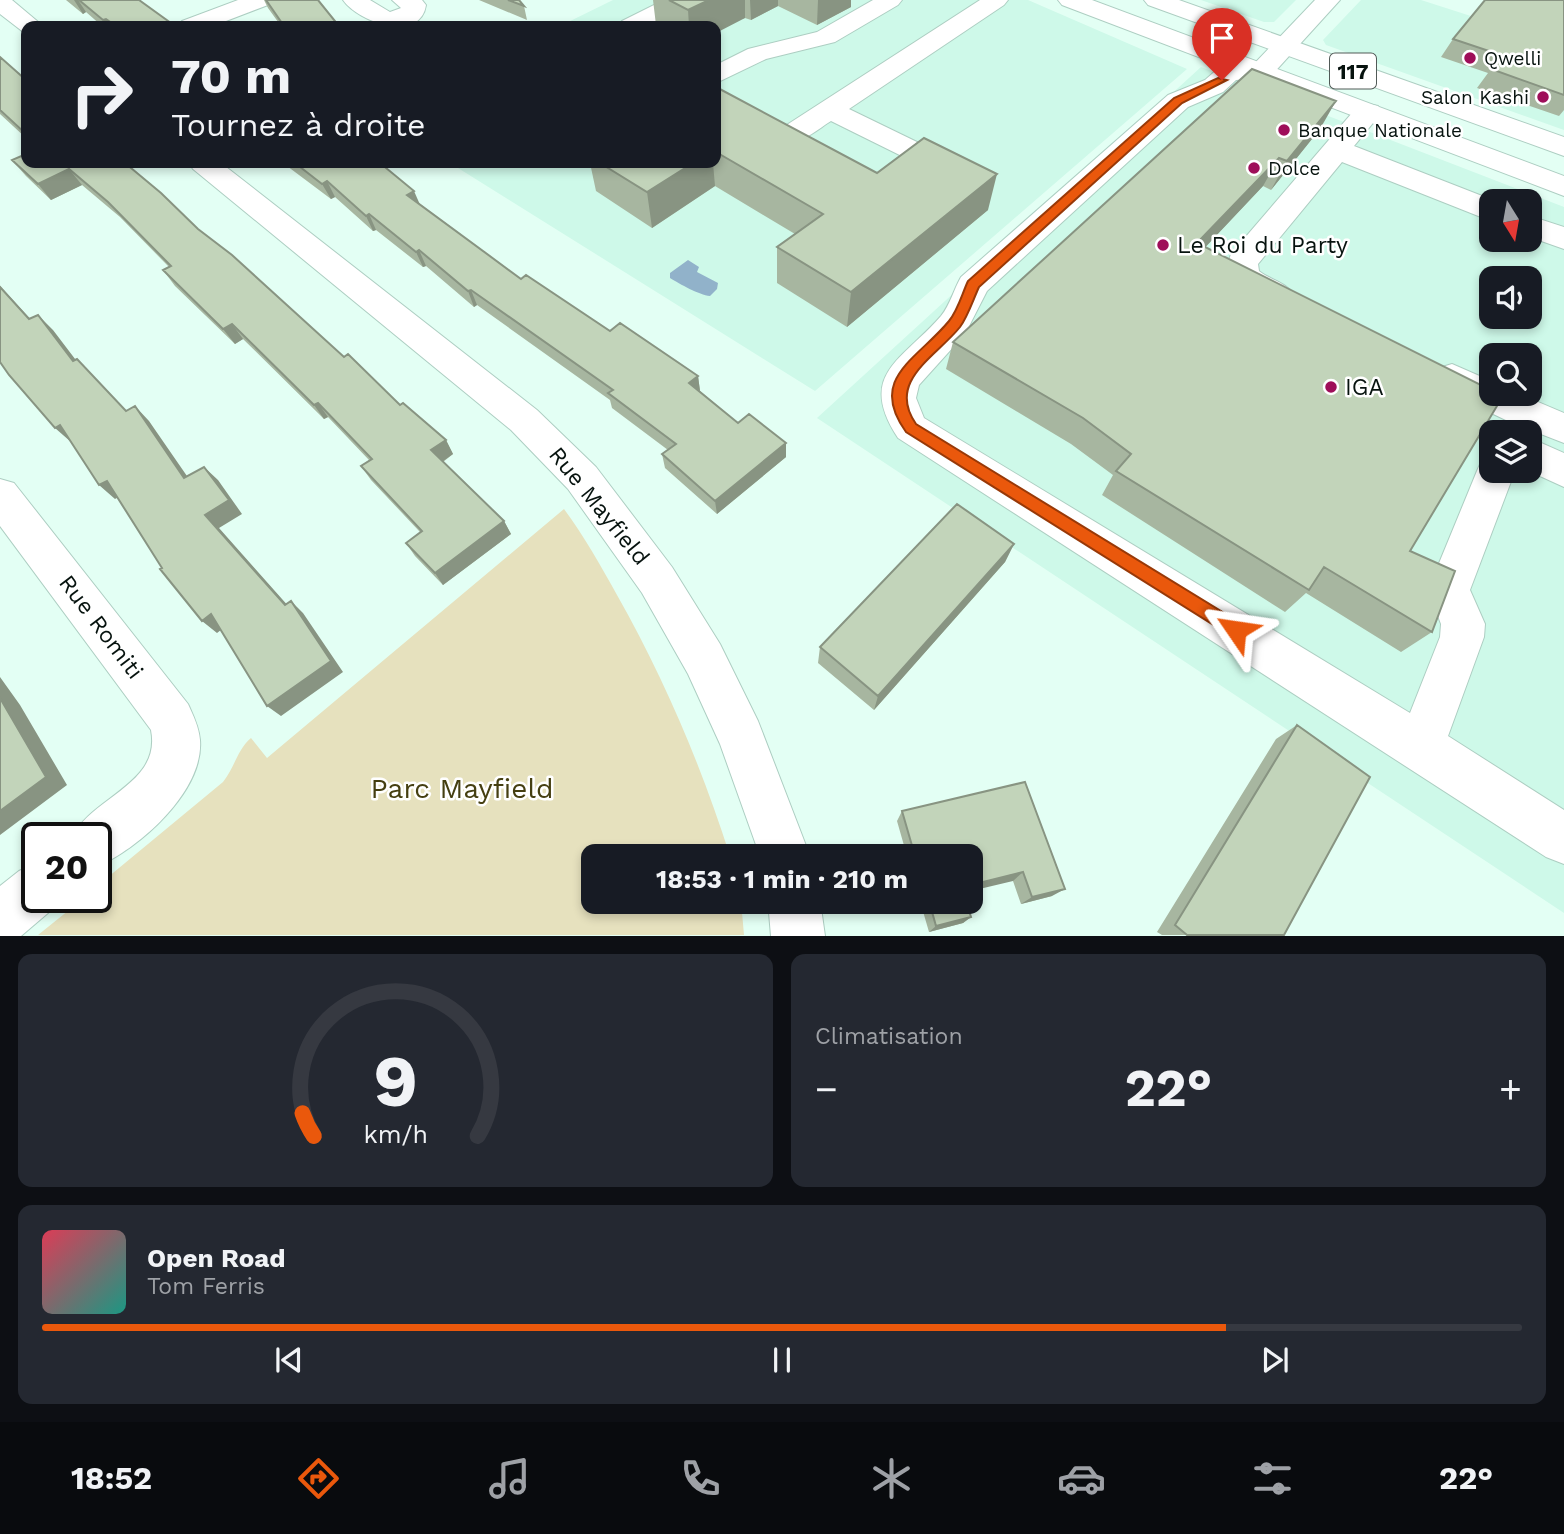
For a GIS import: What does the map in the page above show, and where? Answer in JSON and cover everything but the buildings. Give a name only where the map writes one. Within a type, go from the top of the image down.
[{"type":"street","points":[[204,21],[260,0]]},
{"type":"street","points":[[355,0],[378,18],[387,20],[398,19],[412,11],[414,5],[404,0]]},
{"type":"street","points":[[607,19],[643,0]]},
{"type":"street","points":[[641,21],[682,0]]},
{"type":"street","points":[[721,72],[757,54],[826,37],[890,0]]},
{"type":"street","points":[[792,134],[996,0]]},
{"type":"street","name":"117","points":[[1070,0],[1564,147]]},
{"type":"street","name":"117","points":[[1156,0],[1273,59],[1368,112],[1564,187]]},
{"type":"street","points":[[1328,0],[1273,59],[1229,73],[1214,86],[1178,101],[973,285],[956,322],[903,379],[897,392],[898,407],[902,418],[911,428],[1564,838]]},
{"type":"street","points":[[0,2],[25,21]]},
{"type":"street","points":[[828,109],[944,166]]},
{"type":"street","points":[[1310,310],[1253,284],[1241,268],[1245,255],[1368,112]]},
{"type":"street","points":[[1336,149],[1479,206]]},
{"type":"street","name":"Rue Mayfield","points":[[209,168],[524,420],[582,478],[657,580],[704,659],[741,738],[781,844]]},
{"type":"street","points":[[1542,231],[1564,239]]},
{"type":"street","points":[[1424,365],[1515,420]]},
{"type":"street","points":[[1542,425],[1564,428]]},
{"type":"street","points":[[1542,459],[1564,471]]},
{"type":"street","points":[[1421,746],[1462,637],[1463,624],[1449,590],[1491,483]]},
{"type":"street","name":"Rue Romiti","points":[[0,495],[173,720],[179,744],[173,768],[152,795],[112,829]]},
{"type":"street","points":[[0,919],[21,902]]},
{"type":"street","points":[[795,914],[798,936]]},
{"type":"shaded area","points":[[613,0],[1028,0],[1187,69],[815,391],[458,168],[721,168],[721,21],[570,21]]},
{"type":"shaded area","points":[[1201,0],[1296,0],[1274,22],[1264,22]]},
{"type":"shaded area","points":[[1361,0],[1421,0],[1564,46],[1564,130],[1326,45],[1323,40]]},
{"type":"shaded area","points":[[1201,67],[1517,189],[1479,189],[1479,252],[1542,252],[1542,199],[1564,207],[1564,913],[817,418]]},
{"type":"green space","name":"Parc Mayfield","points":[[564,509],[611,584],[666,690],[707,788],[726,844],[581,844],[581,914],[742,914],[744,935],[38,935],[65,913],[112,913],[112,874],[223,782],[242,748],[251,738],[267,758]]},
{"type":"water","points":[[688,260],[699,267],[697,272],[718,283],[717,289],[710,296],[670,278],[670,273]]},
{"type":"place","name":"Qwelli","points":[[1470,58]]},
{"type":"place","name":"Salon Kashi","points":[[1543,97]]},
{"type":"place","name":"Banque Nationale","points":[[1284,130]]},
{"type":"place","name":"Dolce","points":[[1254,168]]},
{"type":"place","name":"Le Roi du Party","points":[[1163,245]]},
{"type":"place","name":"IGA","points":[[1331,387]]},
{"type":"route","points":[[1222,80],[1178,101],[973,285],[956,322],[914,365],[897,392],[900,413],[911,428],[1236,630]]}]
